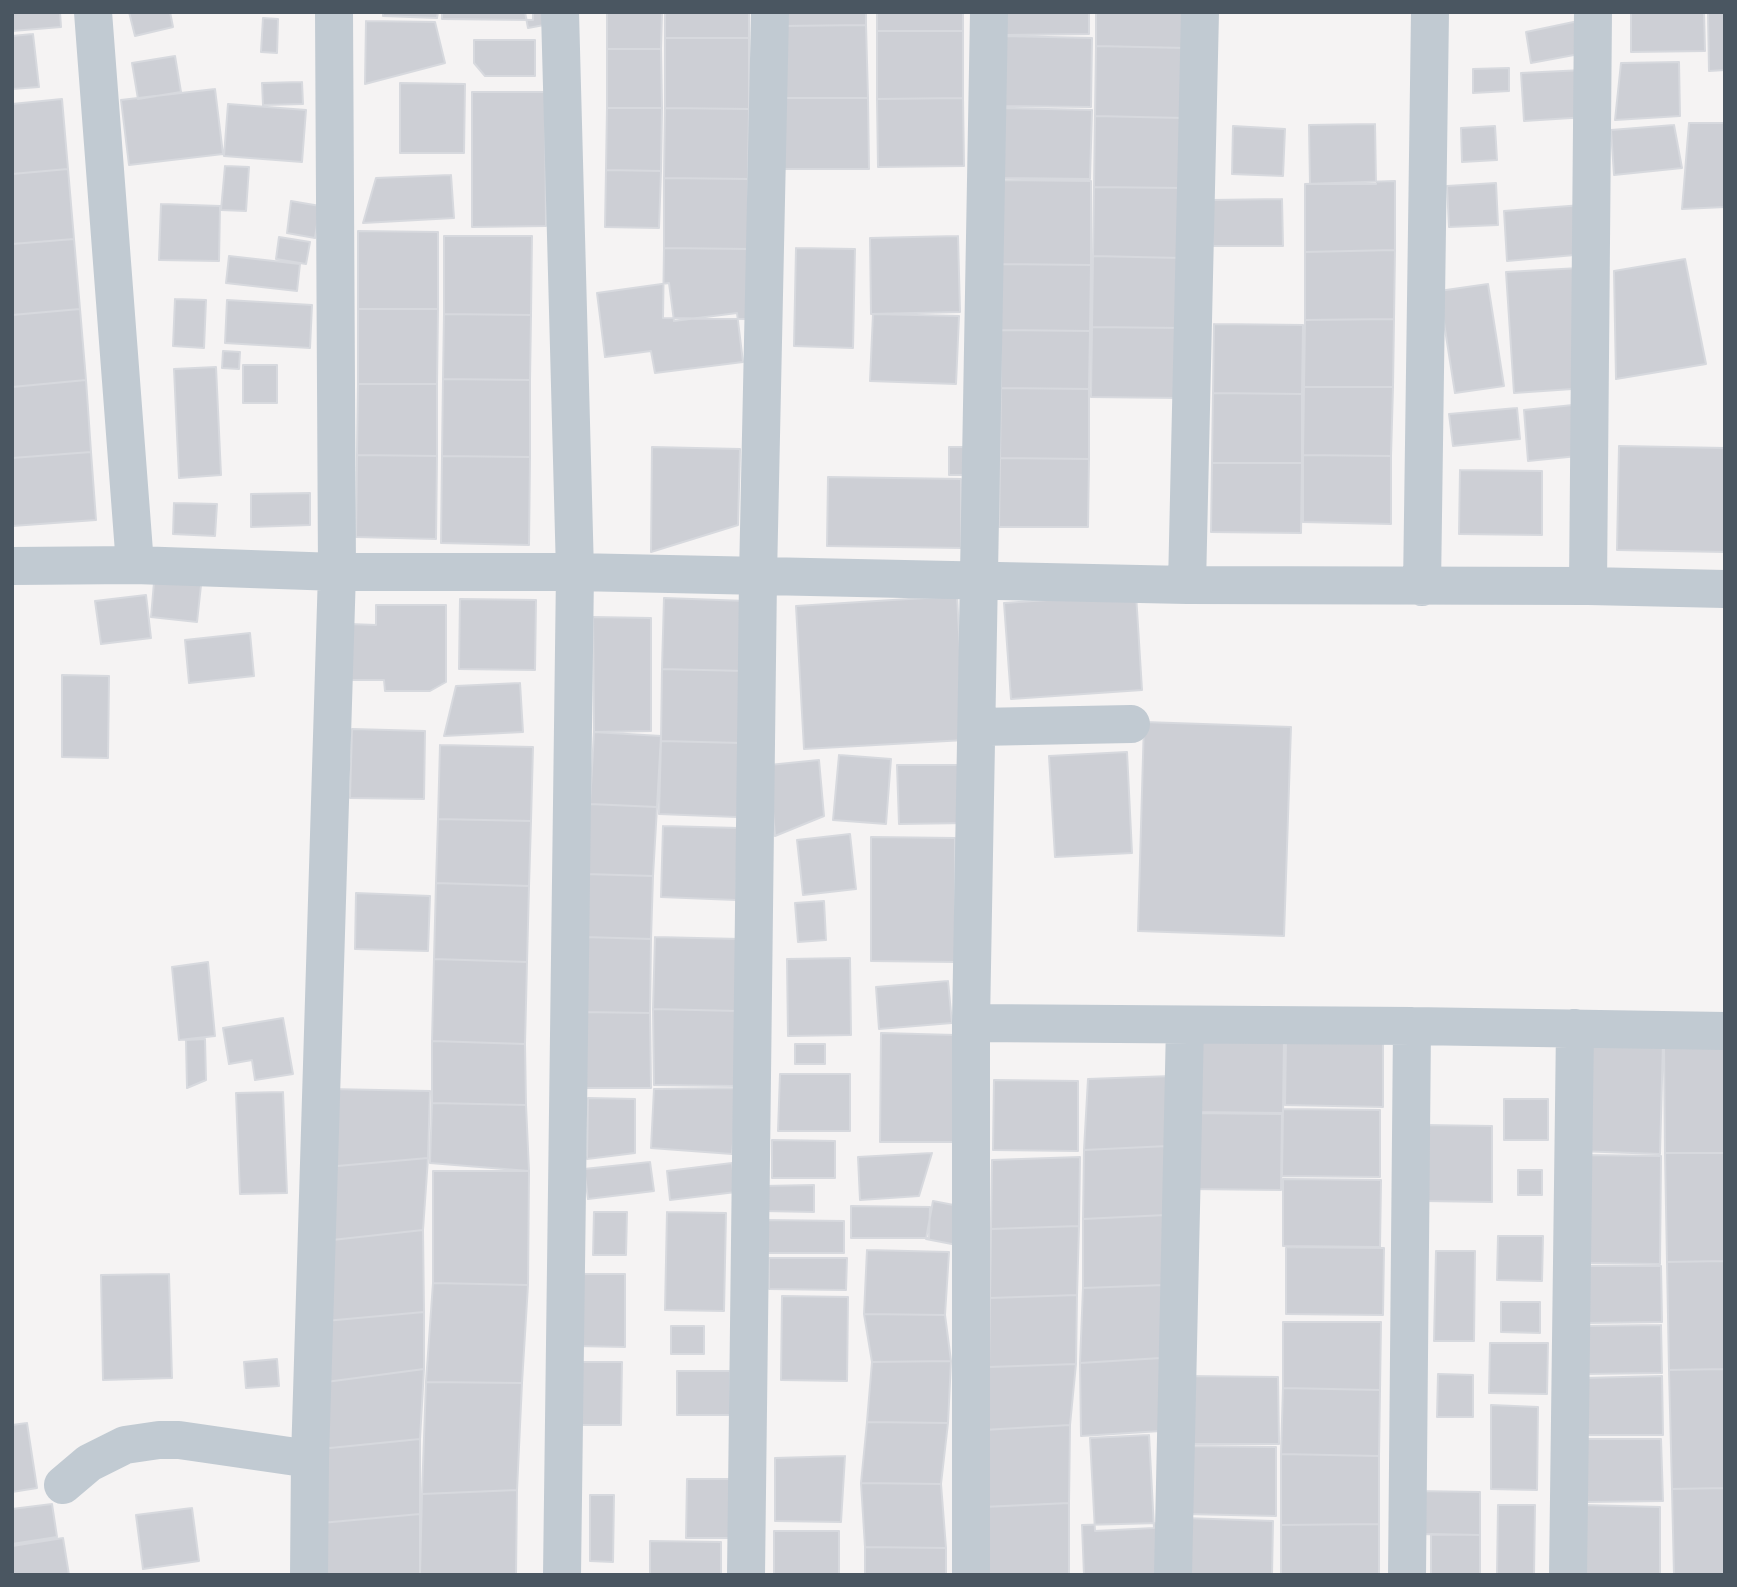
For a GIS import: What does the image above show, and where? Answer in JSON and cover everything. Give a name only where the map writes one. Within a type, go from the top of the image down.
[{"type":"street","points":[[93,12],[135,565]]},
{"type":"street","points":[[309,1575],[310,1459],[337,572],[334,12]]},
{"type":"street","points":[[560,12],[575,572],[562,1575]]},
{"type":"street","points":[[746,1575],[758,577],[770,12]]},
{"type":"street","points":[[971,1575],[971,1023],[989,12]]},
{"type":"street","points":[[1187,585],[1200,12]]},
{"type":"street","points":[[1422,587],[1430,12]]},
{"type":"street","points":[[1588,586],[1593,12]]},
{"type":"street","points":[[12,566],[135,565],[337,572],[575,572],[1187,585],[1725,589]]},
{"type":"street","points":[[977,727],[1131,724]]},
{"type":"street","points":[[971,1023],[1725,1031]]},
{"type":"street","points":[[1173,1575],[1185,1025]]},
{"type":"street","points":[[1407,1575],[1412,1026]]},
{"type":"street","points":[[1568,1575],[1575,1028]]},
{"type":"street","points":[[63,1485],[89,1463],[125,1445],[159,1440],[179,1440],[310,1459]]},
{"type":"building","points":[[12,12],[60,12],[61,27],[12,31]]},
{"type":"building","points":[[129,12],[170,12],[173,27],[135,36]]},
{"type":"building","points":[[383,12],[438,12],[437,18],[383,16]]},
{"type":"building","points":[[442,12],[533,12],[533,20],[442,19]]},
{"type":"building","points":[[525,12],[558,12],[560,22],[528,28]]},
{"type":"building","points":[[607,12],[662,12],[661,49],[607,49]]},
{"type":"building","points":[[665,12],[749,12],[749,38],[665,38]]},
{"type":"building","points":[[781,12],[866,12],[866,25],[782,26]]},
{"type":"building","points":[[877,12],[963,12],[963,31],[877,31]]},
{"type":"building","points":[[1003,12],[1089,12],[1089,34],[1004,35]]},
{"type":"building","points":[[1096,12],[1185,12],[1185,48],[1096,46]]},
{"type":"building","points":[[1631,12],[1704,12],[1705,51],[1631,52]]},
{"type":"building","points":[[1708,12],[1725,12],[1725,70],[1709,71]]},
{"type":"building","points":[[263,18],[278,19],[277,53],[261,52]]},
{"type":"building","points":[[1583,20],[1590,52],[1531,63],[1526,32]]},
{"type":"building","points":[[366,21],[435,22],[445,63],[365,84]]},
{"type":"building","points":[[866,25],[868,98],[782,98],[782,26]]},
{"type":"building","points":[[877,31],[963,31],[963,98],[877,99]]},
{"type":"building","points":[[33,34],[39,87],[12,89],[12,36]]},
{"type":"building","points":[[1003,36],[1092,38],[1091,107],[1002,106]]},
{"type":"building","points":[[665,38],[749,38],[749,109],[665,108]]},
{"type":"building","points":[[474,40],[535,40],[535,76],[485,76],[474,63]]},
{"type":"building","points":[[1096,46],[1185,48],[1183,118],[1095,116]]},
{"type":"building","points":[[607,49],[661,49],[662,108],[607,108]]},
{"type":"building","points":[[175,56],[181,92],[138,99],[132,63]]},
{"type":"building","points":[[1679,62],[1680,116],[1615,120],[1621,63]]},
{"type":"building","points":[[1509,68],[1509,91],[1473,93],[1473,69]]},
{"type":"building","points":[[1584,70],[1587,117],[1524,121],[1521,73]]},
{"type":"building","points":[[302,82],[303,104],[263,105],[262,83]]},
{"type":"building","points":[[400,83],[465,84],[464,153],[400,153]]},
{"type":"building","points":[[215,89],[223,154],[129,165],[121,100]]},
{"type":"building","points":[[472,92],[545,92],[546,226],[472,227]]},
{"type":"building","points":[[782,98],[868,98],[869,169],[782,169]]},
{"type":"building","points":[[963,98],[964,166],[878,167],[877,99]]},
{"type":"building","points":[[62,99],[68,169],[12,174],[12,104]]},
{"type":"building","points":[[228,104],[306,110],[302,162],[224,156]]},
{"type":"building","points":[[607,108],[662,108],[661,171],[606,170]]},
{"type":"building","points":[[665,108],[749,109],[748,179],[664,178]]},
{"type":"building","points":[[1002,108],[1092,110],[1090,179],[1002,178]]},
{"type":"building","points":[[1095,116],[1183,118],[1183,188],[1094,187]]},
{"type":"building","points":[[1689,123],[1725,123],[1725,207],[1682,209]]},
{"type":"building","points":[[1375,124],[1376,184],[1310,184],[1309,125]]},
{"type":"building","points":[[1674,125],[1682,168],[1614,175],[1611,130]]},
{"type":"building","points":[[1233,126],[1285,129],[1283,176],[1232,174]]},
{"type":"building","points":[[1495,126],[1497,160],[1462,162],[1461,128]]},
{"type":"building","points":[[225,166],[249,167],[246,211],[221,210]]},
{"type":"building","points":[[68,169],[74,239],[12,244],[12,174]]},
{"type":"building","points":[[606,170],[661,171],[659,228],[605,227]]},
{"type":"building","points":[[451,175],[454,218],[363,223],[376,178]]},
{"type":"building","points":[[664,178],[748,179],[748,249],[664,248]]},
{"type":"building","points":[[1001,180],[1091,181],[1091,265],[1000,264]]},
{"type":"building","points":[[1395,181],[1395,250],[1305,252],[1305,184]]},
{"type":"building","points":[[1496,183],[1498,225],[1449,227],[1447,186]]},
{"type":"building","points":[[1094,187],[1183,188],[1181,258],[1093,256]]},
{"type":"building","points":[[1282,199],[1283,246],[1213,246],[1212,200]]},
{"type":"building","points":[[291,201],[320,206],[315,238],[287,233]]},
{"type":"building","points":[[161,204],[220,206],[219,261],[159,260]]},
{"type":"building","points":[[1582,205],[1586,254],[1507,261],[1504,211]]},
{"type":"building","points":[[358,231],[438,232],[438,309],[358,309]]},
{"type":"building","points":[[444,236],[532,236],[531,315],[444,314]]},
{"type":"building","points":[[958,236],[960,312],[871,314],[870,238]]},
{"type":"building","points":[[279,237],[310,242],[306,264],[276,259]]},
{"type":"building","points":[[74,239],[80,309],[12,315],[12,244]]},
{"type":"building","points":[[664,248],[748,249],[747,319],[663,318]]},
{"type":"building","points":[[796,248],[855,249],[853,348],[794,346]]},
{"type":"building","points":[[1395,250],[1394,319],[1305,320],[1305,252]]},
{"type":"building","points":[[229,256],[300,264],[297,291],[226,283]]},
{"type":"building","points":[[1093,256],[1181,258],[1181,328],[1092,327]]},
{"type":"building","points":[[1685,259],[1706,364],[1616,379],[1614,271]]},
{"type":"building","points":[[1000,264],[1091,265],[1090,331],[1001,330]]},
{"type":"building","points":[[1580,268],[1587,388],[1514,393],[1506,272]]},
{"type":"building","points":[[669,283],[674,321],[737,313],[743,362],[655,373],[651,351],[605,357],[597,293]]},
{"type":"building","points":[[1488,284],[1504,386],[1455,393],[1439,291]]},
{"type":"building","points":[[175,299],[206,300],[204,348],[173,346]]},
{"type":"building","points":[[227,300],[312,305],[310,348],[225,343]]},
{"type":"building","points":[[80,309],[86,380],[12,387],[12,315]]},
{"type":"building","points":[[358,309],[438,309],[437,384],[358,384]]},
{"type":"building","points":[[444,314],[531,315],[530,380],[443,379]]},
{"type":"building","points":[[873,314],[959,316],[956,384],[870,381]]},
{"type":"building","points":[[1394,319],[1393,387],[1304,387],[1305,320]]},
{"type":"building","points":[[1214,324],[1303,325],[1302,394],[1213,393]]},
{"type":"building","points":[[1092,327],[1181,328],[1179,398],[1091,397]]},
{"type":"building","points":[[1001,330],[1090,331],[1089,389],[1001,388]]},
{"type":"building","points":[[223,351],[240,352],[239,369],[222,368]]},
{"type":"building","points":[[243,365],[277,365],[277,403],[243,403]]},
{"type":"building","points":[[216,367],[221,475],[179,478],[174,369]]},
{"type":"building","points":[[443,379],[530,380],[530,457],[442,456]]},
{"type":"building","points":[[86,380],[91,452],[12,458],[12,387]]},
{"type":"building","points":[[358,384],[437,384],[437,456],[357,455]]},
{"type":"building","points":[[1304,387],[1393,387],[1391,456],[1303,455]]},
{"type":"building","points":[[1001,388],[1089,389],[1089,459],[1000,458]]},
{"type":"building","points":[[1213,393],[1302,394],[1302,463],[1212,463]]},
{"type":"building","points":[[1583,404],[1588,455],[1528,461],[1524,410]]},
{"type":"building","points":[[1517,408],[1520,439],[1453,446],[1449,414]]},
{"type":"building","points":[[1619,446],[1725,448],[1725,552],[1617,550]]},
{"type":"building","points":[[652,447],[740,449],[738,525],[651,552]]},
{"type":"building","points":[[949,447],[977,447],[977,475],[949,475]]},
{"type":"building","points":[[91,452],[96,520],[12,526],[12,458]]},
{"type":"building","points":[[357,455],[437,456],[436,539],[356,537]]},
{"type":"building","points":[[1303,455],[1391,456],[1391,524],[1303,522]]},
{"type":"building","points":[[442,456],[530,457],[529,545],[441,543]]},
{"type":"building","points":[[1000,458],[1089,459],[1088,527],[999,527]]},
{"type":"building","points":[[1212,463],[1302,463],[1301,533],[1211,532]]},
{"type":"building","points":[[1460,470],[1542,471],[1542,535],[1459,534]]},
{"type":"building","points":[[828,477],[961,479],[961,548],[827,546]]},
{"type":"building","points":[[310,493],[310,525],[251,527],[251,494]]},
{"type":"building","points":[[174,503],[217,504],[215,536],[173,534]]},
{"type":"building","points":[[155,571],[202,576],[197,622],[151,617]]},
{"type":"building","points":[[1136,594],[1142,690],[1011,699],[1004,603]]},
{"type":"building","points":[[146,595],[151,638],[101,644],[95,601]]},
{"type":"building","points":[[957,596],[965,740],[804,749],[796,606]]},
{"type":"building","points":[[664,598],[747,601],[745,671],[662,669]]},
{"type":"building","points":[[460,599],[536,600],[535,670],[459,669]]},
{"type":"building","points":[[376,605],[446,605],[446,682],[430,691],[385,691],[384,680],[350,680],[349,624],[376,625]]},
{"type":"building","points":[[593,617],[651,618],[651,731],[594,732]]},
{"type":"building","points":[[250,633],[254,676],[189,683],[185,640]]},
{"type":"building","points":[[662,669],[745,671],[742,743],[661,741]]},
{"type":"building","points":[[62,675],[109,676],[108,758],[62,757]]},
{"type":"building","points":[[520,683],[523,732],[444,736],[456,686]]},
{"type":"building","points":[[1144,722],[1291,727],[1284,936],[1138,931]]},
{"type":"building","points":[[352,729],[425,731],[424,799],[350,798]]},
{"type":"building","points":[[594,732],[661,736],[657,807],[590,804]]},
{"type":"building","points":[[661,741],[742,743],[737,817],[659,814]]},
{"type":"building","points":[[440,745],[533,747],[531,821],[438,819]]},
{"type":"building","points":[[1127,752],[1132,853],[1055,857],[1049,756]]},
{"type":"building","points":[[839,755],[891,759],[886,824],[833,820]]},
{"type":"building","points":[[819,760],[824,816],[775,836],[769,765]]},
{"type":"building","points":[[897,765],[968,765],[969,823],[899,824]]},
{"type":"building","points":[[590,804],[657,807],[653,876],[586,874]]},
{"type":"building","points":[[438,819],[531,821],[529,886],[436,883]]},
{"type":"building","points":[[663,826],[738,828],[736,900],[661,897]]},
{"type":"building","points":[[850,834],[856,889],[803,895],[797,840]]},
{"type":"building","points":[[871,837],[955,838],[955,962],[871,961]]},
{"type":"building","points":[[586,874],[653,876],[651,939],[584,937]]},
{"type":"building","points":[[436,883],[529,886],[527,962],[434,959]]},
{"type":"building","points":[[356,893],[430,896],[428,951],[355,949]]},
{"type":"building","points":[[824,901],[826,940],[798,942],[795,903]]},
{"type":"building","points":[[584,937],[651,939],[650,1013],[581,1012]]},
{"type":"building","points":[[655,937],[740,939],[738,1011],[653,1009]]},
{"type":"building","points":[[850,958],[851,1035],[788,1036],[787,959]]},
{"type":"building","points":[[434,959],[527,962],[525,1044],[432,1041]]},
{"type":"building","points":[[208,962],[215,1036],[179,1040],[172,967]]},
{"type":"building","points":[[948,981],[952,1023],[879,1029],[876,987]]},
{"type":"building","points":[[653,1009],[738,1011],[738,1086],[654,1085]]},
{"type":"building","points":[[581,1012],[650,1013],[651,1088],[583,1088]]},
{"type":"building","points":[[283,1018],[293,1074],[255,1080],[252,1060],[229,1064],[223,1028]]},
{"type":"building","points":[[881,1033],[955,1035],[954,1142],[880,1142]]},
{"type":"building","points":[[1193,1036],[1284,1037],[1283,1113],[1191,1112]]},
{"type":"building","points":[[205,1039],[206,1080],[187,1088],[186,1040]]},
{"type":"building","points":[[1286,1039],[1383,1040],[1383,1107],[1285,1105]]},
{"type":"building","points":[[1580,1039],[1663,1042],[1660,1154],[1577,1151]]},
{"type":"building","points":[[432,1041],[525,1044],[526,1105],[432,1103]]},
{"type":"building","points":[[795,1044],[825,1044],[825,1064],[795,1064]]},
{"type":"building","points":[[1664,1045],[1725,1045],[1725,1153],[1665,1153]]},
{"type":"building","points":[[780,1074],[850,1074],[850,1131],[778,1131]]},
{"type":"building","points":[[1172,1076],[1168,1146],[1084,1150],[1088,1079]]},
{"type":"building","points":[[994,1080],[1078,1081],[1078,1151],[993,1150]]},
{"type":"building","points":[[738,1088],[732,1154],[651,1148],[654,1089]]},
{"type":"building","points":[[328,1089],[430,1091],[428,1158],[326,1167]]},
{"type":"building","points":[[283,1092],[287,1193],[240,1194],[236,1093]]},
{"type":"building","points":[[588,1098],[635,1099],[635,1153],[587,1159]]},
{"type":"building","points":[[1504,1099],[1548,1099],[1548,1140],[1504,1140]]},
{"type":"building","points":[[432,1103],[526,1105],[529,1171],[430,1163]]},
{"type":"building","points":[[1283,1109],[1380,1110],[1380,1177],[1282,1176]]},
{"type":"building","points":[[1190,1113],[1282,1114],[1281,1190],[1190,1189]]},
{"type":"building","points":[[1425,1125],[1492,1126],[1492,1202],[1424,1201]]},
{"type":"building","points":[[772,1140],[835,1141],[835,1178],[772,1178]]},
{"type":"building","points":[[1168,1146],[1166,1215],[1083,1219],[1084,1150]]},
{"type":"building","points":[[932,1153],[919,1196],[860,1200],[858,1157]]},
{"type":"building","points":[[1665,1153],[1725,1153],[1725,1261],[1667,1262]]},
{"type":"building","points":[[1581,1155],[1661,1156],[1660,1264],[1581,1263]]},
{"type":"building","points":[[1080,1157],[1079,1226],[991,1229],[992,1160]]},
{"type":"building","points":[[428,1158],[423,1230],[323,1241],[326,1167]]},
{"type":"building","points":[[650,1162],[654,1191],[588,1199],[584,1169]]},
{"type":"building","points":[[732,1163],[736,1192],[670,1200],[667,1171]]},
{"type":"building","points":[[1518,1170],[1542,1170],[1542,1195],[1518,1195]]},
{"type":"building","points":[[433,1171],[529,1171],[528,1285],[433,1283]]},
{"type":"building","points":[[1283,1179],[1381,1180],[1380,1247],[1283,1246]]},
{"type":"building","points":[[814,1185],[814,1212],[764,1211],[764,1186]]},
{"type":"building","points":[[933,1201],[964,1207],[957,1245],[926,1239]]},
{"type":"building","points":[[851,1206],[930,1207],[929,1238],[851,1238]]},
{"type":"building","points":[[594,1212],[627,1212],[626,1255],[593,1255]]},
{"type":"building","points":[[667,1212],[726,1213],[724,1311],[665,1310]]},
{"type":"building","points":[[1166,1215],[1164,1285],[1083,1288],[1083,1219]]},
{"type":"building","points":[[766,1220],[844,1221],[844,1253],[766,1253]]},
{"type":"building","points":[[1079,1226],[1077,1295],[990,1298],[991,1229]]},
{"type":"building","points":[[423,1230],[424,1312],[325,1321],[323,1241]]},
{"type":"building","points":[[1498,1236],[1543,1236],[1542,1281],[1497,1280]]},
{"type":"building","points":[[1286,1247],[1384,1248],[1383,1315],[1286,1314]]},
{"type":"building","points":[[867,1250],[949,1252],[945,1315],[864,1314]]},
{"type":"building","points":[[1436,1251],[1475,1251],[1474,1341],[1434,1341]]},
{"type":"building","points":[[769,1258],[847,1258],[846,1290],[769,1289]]},
{"type":"building","points":[[1725,1261],[1725,1369],[1669,1370],[1667,1262]]},
{"type":"building","points":[[1584,1266],[1661,1266],[1662,1322],[1586,1323]]},
{"type":"building","points":[[169,1274],[172,1378],[103,1380],[101,1275]]},
{"type":"building","points":[[577,1274],[625,1274],[625,1347],[577,1346]]},
{"type":"building","points":[[433,1283],[528,1285],[522,1383],[426,1382]]},
{"type":"building","points":[[1164,1285],[1161,1358],[1080,1363],[1083,1288]]},
{"type":"building","points":[[1077,1295],[1076,1364],[989,1367],[990,1298]]},
{"type":"building","points":[[782,1296],[848,1297],[847,1381],[781,1380]]},
{"type":"building","points":[[1501,1302],[1540,1302],[1540,1333],[1501,1332]]},
{"type":"building","points":[[424,1312],[424,1369],[326,1382],[325,1321]]},
{"type":"building","points":[[864,1314],[945,1315],[951,1361],[872,1362]]},
{"type":"building","points":[[1283,1322],[1381,1322],[1380,1390],[1283,1388]]},
{"type":"building","points":[[1661,1325],[1662,1373],[1585,1374],[1585,1326]]},
{"type":"building","points":[[671,1326],[704,1326],[704,1354],[671,1354]]},
{"type":"building","points":[[1490,1343],[1548,1343],[1547,1394],[1489,1393]]},
{"type":"building","points":[[1161,1358],[1161,1431],[1081,1436],[1080,1363]]},
{"type":"building","points":[[277,1359],[279,1386],[246,1388],[244,1362]]},
{"type":"building","points":[[951,1361],[948,1423],[867,1422],[872,1362]]},
{"type":"building","points":[[580,1362],[622,1362],[621,1425],[579,1425]]},
{"type":"building","points":[[1076,1364],[1070,1425],[983,1430],[989,1367]]},
{"type":"building","points":[[424,1369],[420,1439],[320,1449],[326,1382]]},
{"type":"building","points":[[1725,1369],[1725,1488],[1672,1489],[1669,1370]]},
{"type":"building","points":[[677,1371],[730,1371],[730,1415],[677,1415]]},
{"type":"building","points":[[1438,1374],[1473,1375],[1473,1417],[1437,1417]]},
{"type":"building","points":[[1186,1376],[1278,1377],[1279,1444],[1186,1444]]},
{"type":"building","points":[[1662,1376],[1663,1435],[1585,1435],[1585,1378]]},
{"type":"building","points":[[426,1382],[522,1383],[517,1490],[422,1494]]},
{"type":"building","points":[[1283,1388],[1380,1390],[1379,1456],[1281,1454]]},
{"type":"building","points":[[1491,1405],[1538,1407],[1537,1490],[1491,1489]]},
{"type":"building","points":[[867,1422],[948,1423],[941,1484],[861,1483]]},
{"type":"building","points":[[27,1423],[37,1488],[12,1492],[12,1425]]},
{"type":"building","points":[[1070,1425],[1069,1503],[983,1507],[983,1430]]},
{"type":"building","points":[[1149,1435],[1154,1528],[1095,1531],[1090,1438]]},
{"type":"building","points":[[420,1439],[420,1514],[321,1523],[320,1449]]},
{"type":"building","points":[[1585,1439],[1661,1439],[1663,1501],[1586,1502]]},
{"type":"building","points":[[1186,1446],[1276,1447],[1276,1516],[1185,1514]]},
{"type":"building","points":[[1281,1454],[1379,1456],[1379,1524],[1281,1525]]},
{"type":"building","points":[[845,1456],[841,1522],[775,1521],[775,1458]]},
{"type":"building","points":[[687,1479],[732,1479],[731,1538],[686,1538]]},
{"type":"building","points":[[861,1483],[941,1484],[946,1548],[865,1547]]},
{"type":"building","points":[[1725,1488],[1725,1575],[1674,1575],[1672,1489]]},
{"type":"building","points":[[517,1490],[516,1575],[420,1575],[422,1494]]},
{"type":"building","points":[[1414,1491],[1480,1492],[1480,1535],[1414,1534]]},
{"type":"building","points":[[590,1495],[614,1495],[613,1562],[590,1561]]},
{"type":"building","points":[[1069,1503],[1069,1574],[983,1575],[983,1507]]},
{"type":"building","points":[[52,1504],[57,1537],[12,1544],[12,1509]]},
{"type":"building","points":[[1498,1505],[1535,1505],[1534,1575],[1497,1575]]},
{"type":"building","points":[[1582,1505],[1660,1507],[1660,1575],[1581,1575]]},
{"type":"building","points":[[192,1508],[199,1561],[143,1569],[136,1515]]},
{"type":"building","points":[[420,1514],[420,1574],[321,1575],[321,1523]]},
{"type":"building","points":[[1183,1518],[1273,1521],[1272,1575],[1181,1575]]},
{"type":"building","points":[[1160,1523],[1162,1575],[1084,1575],[1082,1525]]},
{"type":"building","points":[[1379,1524],[1379,1575],[1281,1575],[1281,1525]]},
{"type":"building","points":[[774,1531],[839,1531],[839,1575],[774,1575]]},
{"type":"building","points":[[1431,1534],[1480,1535],[1480,1575],[1431,1575]]},
{"type":"building","points":[[63,1538],[69,1575],[12,1575],[12,1546]]},
{"type":"building","points":[[650,1541],[721,1542],[721,1575],[650,1575]]},
{"type":"building","points":[[865,1547],[946,1548],[946,1575],[865,1575]]}]
